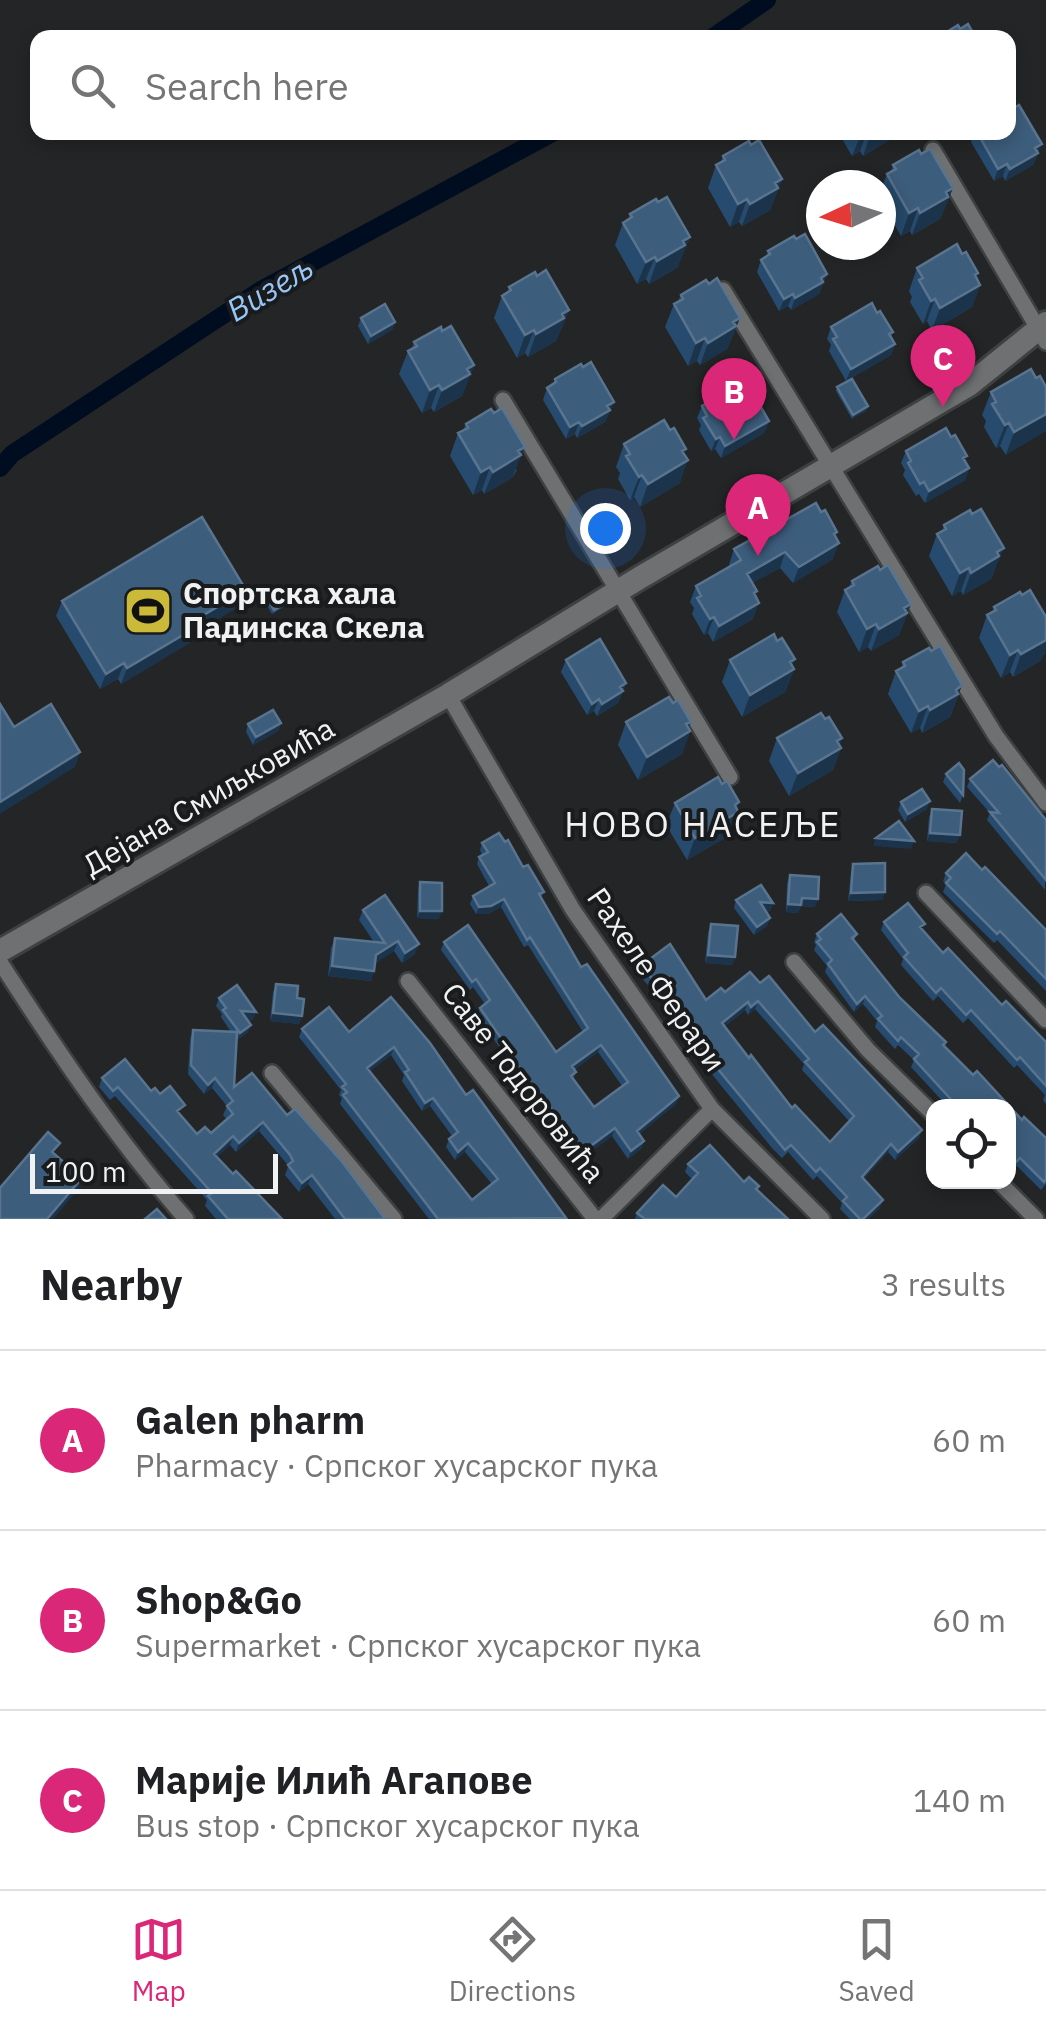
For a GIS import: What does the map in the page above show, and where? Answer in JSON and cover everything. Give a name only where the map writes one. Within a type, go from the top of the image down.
[{"type":"street","points":[[934,150],[1044,332]]},
{"type":"street","points":[[720,286],[996,736],[1046,803]]},
{"type":"street","name":"Дејана Смиљковића","points":[[0,951],[448,695],[618,590],[969,386],[1044,332]]},
{"type":"street","points":[[503,400],[730,777]]},
{"type":"street","name":"Рахеле Ферари","points":[[448,695],[573,910],[712,1109],[822,1219]]},
{"type":"street","points":[[926,893],[1046,1020]]},
{"type":"street","points":[[0,962],[85,1091],[141,1167],[186,1219]]},
{"type":"street","points":[[794,962],[868,1050],[926,1108]]},
{"type":"street","name":"Саве Тодоровића","points":[[408,980],[598,1219]]},
{"type":"street","points":[[272,1072],[394,1219]]},
{"type":"street","points":[[598,1219],[712,1109]]},
{"type":"street","points":[[1006,1189],[1036,1219]]},
{"type":"building","points":[[968,24],[971,30],[950,30],[958,25],[960,29]]},
{"type":"building","points":[[1019,105],[1042,144],[1035,148],[1038,153],[1010,169],[1007,164],[998,169],[982,140],[1016,140]]},
{"type":"building","points":[[759,140],[782,179],[775,183],[778,188],[750,204],[747,199],[738,204],[716,165],[725,160],[723,156],[749,141],[751,145]]},
{"type":"building","points":[[930,149],[953,188],[946,192],[948,197],[920,213],[918,208],[909,213],[896,190],[893,165],[919,150],[921,154]]},
{"type":"building","points":[[667,197],[690,237],[683,241],[685,245],[657,261],[655,257],[646,262],[623,223],[632,217],[630,214]]},
{"type":"building","points":[[805,234],[806,260],[819,260],[827,274],[821,278],[823,282],[795,298],[793,294],[784,299],[761,260],[770,254],[768,251],[794,236],[796,239]]},
{"type":"building","points":[[957,244],[978,273],[975,275],[980,285],[940,308],[935,299],[931,301],[917,268]]},
{"type":"building","points":[[546,270],[569,310],[562,314],[564,318],[536,334],[534,330],[525,335],[502,296],[511,290],[509,287]]},
{"type":"building","points":[[717,278],[740,318],[733,322],[736,326],[708,343],[705,338],[696,343],[674,304],[683,299],[681,295]]},
{"type":"building","points":[[872,303],[893,332],[889,334],[895,344],[851,369],[833,339],[837,337],[831,327]]},
{"type":"building","points":[[385,304],[395,322],[371,336],[361,318]]},
{"type":"building","points":[[451,326],[474,365],[467,369],[470,374],[442,390],[439,385],[430,390],[408,351],[417,346],[414,342],[441,327],[442,331]]},
{"type":"building","points":[[591,362],[614,402],[607,406],[610,410],[582,426],[579,422],[570,427],[547,388],[555,379]]},
{"type":"building","points":[[1031,369],[1046,387],[1046,414],[1014,432],[992,404],[996,402],[991,392]]},
{"type":"building","points":[[852,379],[868,406],[853,415],[837,387]]},
{"type":"building","points":[[742,383],[747,392],[751,390],[769,421],[725,446],[703,418],[707,416],[702,406]]},
{"type":"building","points":[[502,408],[525,447],[518,451],[521,455],[493,472],[490,467],[481,472],[458,433],[491,409],[494,413]]},
{"type":"building","points":[[664,420],[670,430],[674,428],[688,460],[648,484],[626,456],[630,454],[624,444]]},
{"type":"building","points":[[946,428],[951,437],[955,435],[969,468],[929,491],[924,482],[920,484],[906,451]]},
{"type":"building","points":[[816,503],[821,512],[825,510],[839,543],[799,567],[785,552],[747,574],[759,603],[719,626],[714,617],[710,619],[697,598],[701,596],[696,586],[741,560],[734,549]]},
{"type":"building","points":[[981,509],[1004,548],[997,552],[999,556],[971,573],[969,568],[960,573],[937,534],[946,529],[944,525],[970,510],[972,514]]},
{"type":"building","name":"Спортска хала Падинска Скела","points":[[202,517],[246,590],[202,616],[205,622],[127,668],[124,663],[106,674],[62,601]]},
{"type":"building","points":[[888,565],[911,604],[904,608],[907,613],[879,629],[876,624],[867,629],[845,590],[854,585],[852,581],[878,566],[880,570]]},
{"type":"building","points":[[278,587],[287,602],[274,610],[265,595]]},
{"type":"building","points":[[1030,590],[1046,617],[1046,640],[1021,654],[1018,650],[1010,655],[987,615],[996,610],[994,607]]},
{"type":"building","points":[[774,634],[777,641],[782,638],[795,659],[790,662],[794,669],[750,695],[730,660]]},
{"type":"building","points":[[600,639],[626,683],[620,687],[623,691],[602,704],[599,699],[592,704],[566,660]]},
{"type":"building","points":[[940,646],[962,685],[956,690],[958,694],[930,710],[928,706],[919,711],[896,671],[905,666],[903,662]]},
{"type":"building","points":[[669,697],[673,703],[678,700],[691,722],[686,724],[690,731],[647,757],[626,722]]},
{"type":"building","points":[[0,704],[14,727],[51,704],[80,752],[0,802]]},
{"type":"building","points":[[273,710],[281,723],[256,737],[248,724]]},
{"type":"building","points":[[821,713],[825,719],[829,717],[842,738],[837,741],[841,748],[798,773],[777,738]]},
{"type":"building","points":[[993,760],[999,767],[1002,765],[1046,820],[1046,880],[990,812],[999,813],[970,779]]},
{"type":"building","points":[[959,763],[964,770],[963,795],[946,774]]},
{"type":"building","points":[[718,777],[722,784],[727,781],[739,802],[735,805],[738,812],[695,838],[675,803]]},
{"type":"building","points":[[922,789],[930,801],[908,814],[901,802]]},
{"type":"building","points":[[932,809],[962,811],[960,835],[930,833]]},
{"type":"building","points":[[899,821],[914,841],[876,838]]},
{"type":"building","points":[[499,833],[505,842],[508,840],[523,867],[528,865],[544,892],[539,894],[581,967],[587,964],[679,1096],[637,1131],[644,1141],[631,1151],[615,1128],[584,1151],[509,1055],[512,1054],[480,1008],[490,1000],[444,942],[468,925],[556,1052],[588,1028],[530,937],[527,940],[504,899],[479,907],[473,896],[495,883],[479,857],[488,852],[482,843]],"holes":[[[601,1045],[628,1082],[594,1107],[571,1076],[576,1072],[572,1066]]]},
{"type":"building","points":[[966,853],[982,870],[985,867],[1046,930],[1046,979],[946,883],[951,878],[946,873]]},
{"type":"building","points":[[885,863],[885,892],[851,893],[853,864]]},
{"type":"building","points":[[790,875],[819,877],[818,899],[802,898],[801,905],[788,904]]},
{"type":"building","points":[[420,882],[442,883],[442,911],[420,911]]},
{"type":"building","points":[[761,885],[773,903],[760,902],[770,918],[757,927],[736,900]]},
{"type":"building","points":[[385,895],[419,944],[405,953],[398,941],[376,955],[374,971],[332,966],[335,938],[385,943],[363,910]]},
{"type":"building","points":[[908,903],[925,924],[920,927],[943,953],[948,948],[1002,1005],[1006,1001],[1046,1042],[1046,1086],[971,1010],[966,1015],[941,988],[936,993],[904,957],[908,953],[884,922]]},
{"type":"building","points":[[841,914],[857,934],[852,938],[900,998],[946,1042],[943,1045],[973,1075],[977,1071],[1003,1099],[951,1099],[914,1059],[919,1054],[901,1037],[898,1041],[878,1019],[882,1016],[865,996],[857,1004],[828,964],[832,960],[817,942],[821,939],[817,934]]},
{"type":"building","points":[[711,924],[738,926],[735,957],[708,955]]},
{"type":"building","points":[[670,944],[706,1000],[721,988],[725,992],[750,972],[760,983],[769,976],[815,1032],[823,1025],[922,1130],[898,1152],[891,1144],[862,1177],[883,1200],[863,1219],[843,1201],[847,1197],[820,1168],[816,1172],[791,1145],[785,1150],[683,1027],[688,1023],[645,970],[650,967],[646,962]],"holes":[[[758,1001],[809,1059],[805,1062],[854,1116],[830,1142],[795,1105],[792,1108],[722,1023],[748,1002],[751,1007]]]},
{"type":"building","points":[[276,984],[298,986],[297,998],[304,999],[302,1016],[273,1013]]},
{"type":"building","points":[[237,985],[256,1012],[241,1011],[251,1025],[240,1033],[219,998]]},
{"type":"building","points":[[391,997],[430,1043],[466,1095],[473,1090],[566,1218],[438,1219],[343,1095],[347,1092],[342,1087],[346,1084],[302,1029],[329,1007],[349,1032]],"holes":[[[394,1047],[409,1070],[405,1072],[425,1103],[433,1098],[458,1132],[449,1139],[458,1152],[468,1143],[498,1179],[472,1200],[367,1068]]]},
{"type":"building","points":[[193,1030],[237,1032],[234,1087],[252,1073],[287,1115],[295,1109],[385,1219],[345,1219],[312,1175],[302,1183],[288,1165],[293,1161],[290,1155],[263,1122],[239,1143],[233,1136],[214,1154],[282,1219],[228,1219],[208,1196],[212,1193],[118,1087],[113,1091],[102,1078],[125,1059],[151,1091],[155,1088],[160,1094],[170,1086],[185,1105],[177,1111],[197,1134],[205,1127],[211,1133],[233,1114],[227,1106],[233,1101],[215,1078],[208,1085],[191,1065]]},
{"type":"building","points":[[1016,1113],[1046,1138],[1044,1182],[1020,1158],[1016,1162]]},
{"type":"building","points":[[48,1132],[60,1143],[52,1152],[82,1178],[47,1219],[0,1219],[0,1188]]},
{"type":"building","points":[[710,1145],[744,1182],[749,1177],[759,1186],[756,1189],[788,1219],[645,1219],[637,1213],[663,1185],[676,1197],[698,1173],[688,1164]]},
{"type":"building","points":[[157,1209],[166,1219],[145,1219]]},
{"type":"waterway","name":"Визељ","points":[[724,30],[767,0]]},
{"type":"waterway","name":"Визељ","points":[[0,468],[12,454],[261,290],[539,140]]},
{"type":"place","name":"Марије Илић Агапове","points":[[943,407]]},
{"type":"place","name":"Shop&Go","points":[[734,440]]},
{"type":"place","name":"Galen pharm","points":[[758,556]]},
{"type":"place","name":"Спортска хала Падинска Скела","points":[[148,611]]},
{"type":"district","name":"НОВО НАСЕЉЕ","points":[[703,825]]}]
